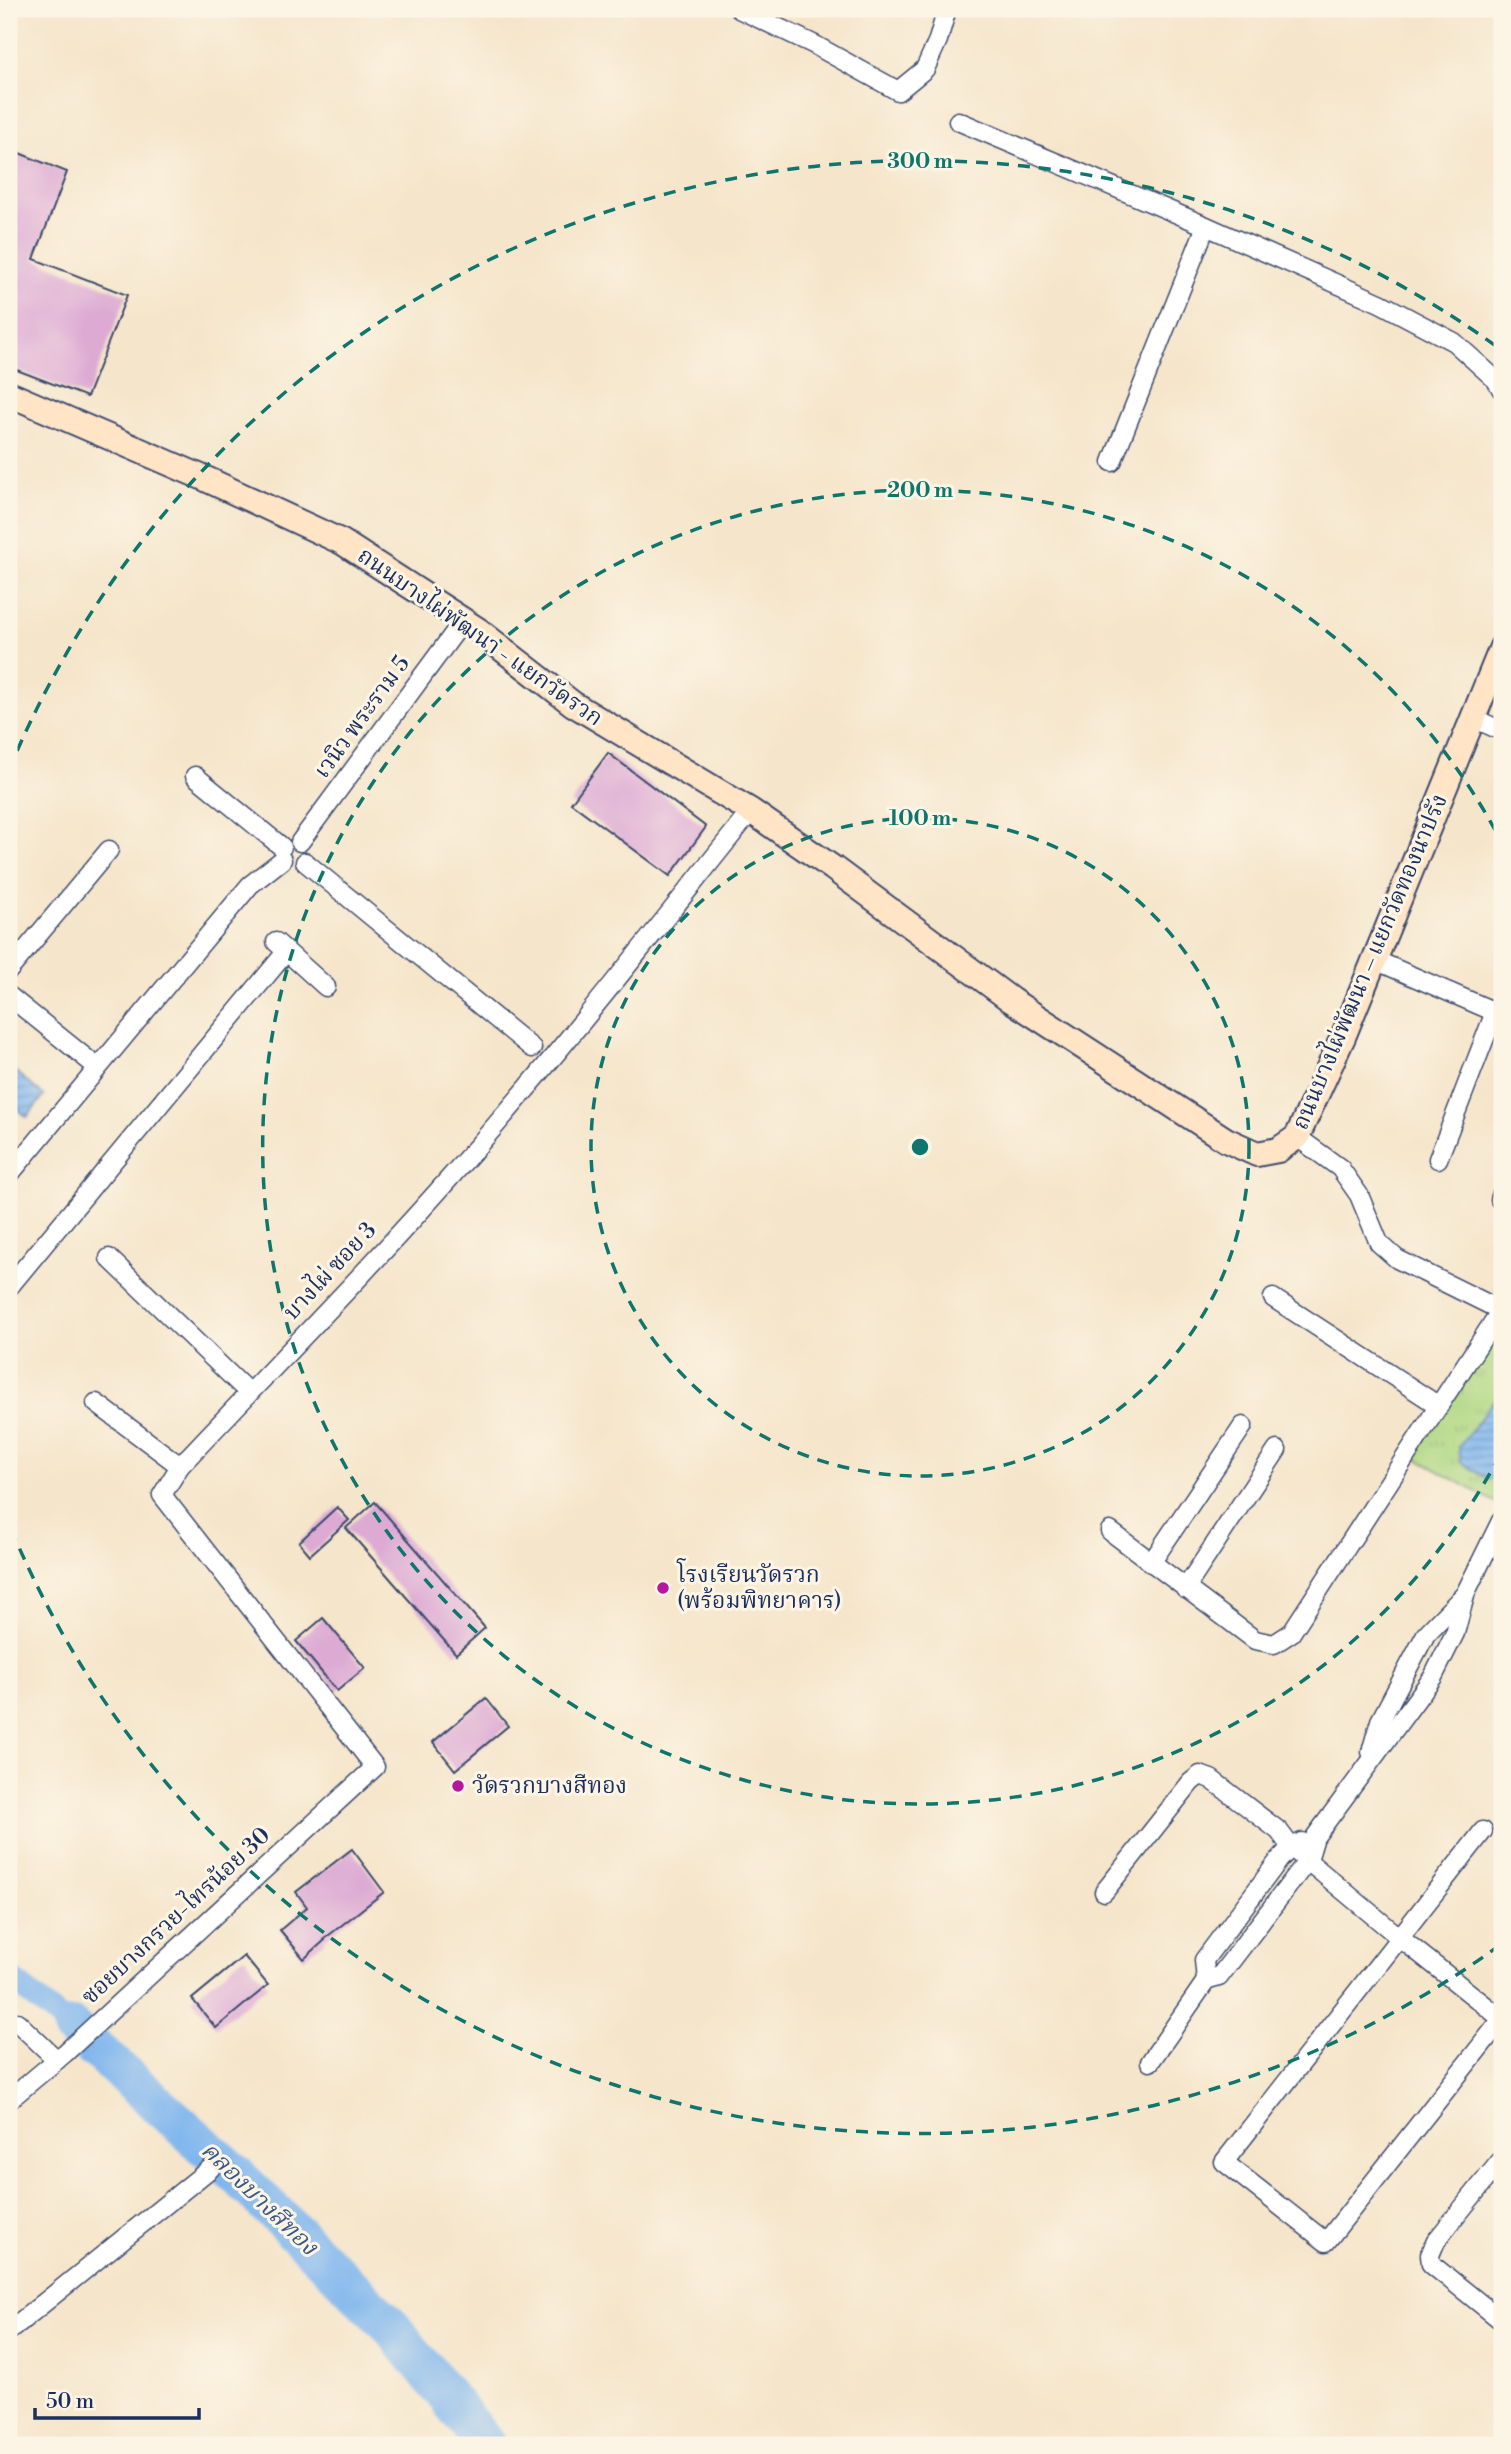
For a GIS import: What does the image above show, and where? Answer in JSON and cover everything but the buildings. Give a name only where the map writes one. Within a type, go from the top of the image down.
[{"type":"street","points":[[738,9],[813,44],[898,92],[925,69],[938,40],[947,9]]},
{"type":"street","points":[[958,121],[1380,303],[1454,342],[1496,380],[1502,390]]},
{"type":"street","points":[[1112,462],[1206,226]]},
{"type":"street","name":"ถนนบางไผ่พัฒนา - แยกวัดรวก","points":[[9,394],[206,479],[342,542],[463,621],[573,704],[751,811]]},
{"type":"street","name":"เวนิว พระราม 5","points":[[9,1175],[250,885],[288,849],[463,621]]},
{"type":"street","name":"ถนนบางไผ่พัฒนา – แยกวัดทองนาปรัง","points":[[751,811],[833,868],[1011,1000],[1226,1140],[1257,1154],[1278,1150],[1297,1137],[1343,1037],[1502,647]]},
{"type":"street","points":[[1473,718],[1502,731]]},
{"type":"street","points":[[195,776],[288,849],[307,850],[305,862],[533,1048]]},
{"type":"street","name":"บางไผ่ ซอย 3","points":[[375,1767],[162,1496],[180,1466],[336,1302],[468,1157],[751,811]]},
{"type":"street","points":[[9,970],[109,850]]},
{"type":"street","points":[[9,1287],[281,947],[326,987]]},
{"type":"street","points":[[1375,960],[1499,1014],[1438,1159]]},
{"type":"street","points":[[9,996],[97,1067]]},
{"type":"street","points":[[1110,1531],[1255,1640],[1274,1644],[1291,1633],[1502,1310],[1397,1259],[1379,1243],[1359,1195],[1340,1168],[1297,1137]]},
{"type":"street","points":[[109,1258],[249,1393]]},
{"type":"street","points":[[1273,1298],[1438,1406]]},
{"type":"street","points":[[96,1403],[180,1466]]},
{"type":"street","points":[[1151,1563],[1243,1426]]},
{"type":"street","points":[[1185,1589],[1277,1450]]},
{"type":"street","points":[[1150,2062],[1206,1981],[1219,1977],[1308,1860],[1315,1836],[1433,1676],[1455,1633],[1466,1592],[1502,1519]]},
{"type":"street","points":[[1367,1766],[1380,1721],[1426,1634],[1466,1592]]},
{"type":"street","name":"ซอยบางกรวย-ไทรน้อย 30","points":[[9,2100],[61,2056],[375,1767]]},
{"type":"street","points":[[1104,1892],[1191,1782],[1200,1775],[1212,1779],[1279,1830],[1291,1847],[1399,1937],[1502,2019],[1326,2242],[1224,2162],[1399,1937],[1483,1831]]},
{"type":"street","points":[[1206,1981],[1204,1960],[1279,1860],[1291,1847],[1315,1836]]},
{"type":"street","points":[[17,2022],[61,2056]]},
{"type":"street","points":[[1502,2158],[1436,2241],[1430,2255],[1431,2264],[1502,2320]]},
{"type":"street","points":[[9,2331],[211,2168]]},
{"type":"green space","points":[[1502,1311],[1502,1506],[1408,1454]]},
{"type":"water","points":[[9,1066],[44,1096],[27,1117],[9,1101]]},
{"type":"water","points":[[1502,1389],[1502,1469],[1489,1480],[1461,1462],[1459,1447]]},
{"type":"waterway","name":"คลองบางสีทอง","points":[[9,1977],[72,2028]]},
{"type":"waterway","name":"คลองบางสีทอง","points":[[72,2028],[226,2165],[389,2324],[486,2445]]},
{"type":"place","name":"โรงเรียนวัดรวก (พร้อมพิทยาคาร)","points":[[663,1588]]},
{"type":"place","name":"วัดรวกบางสีทอง","points":[[458,1786]]}]
